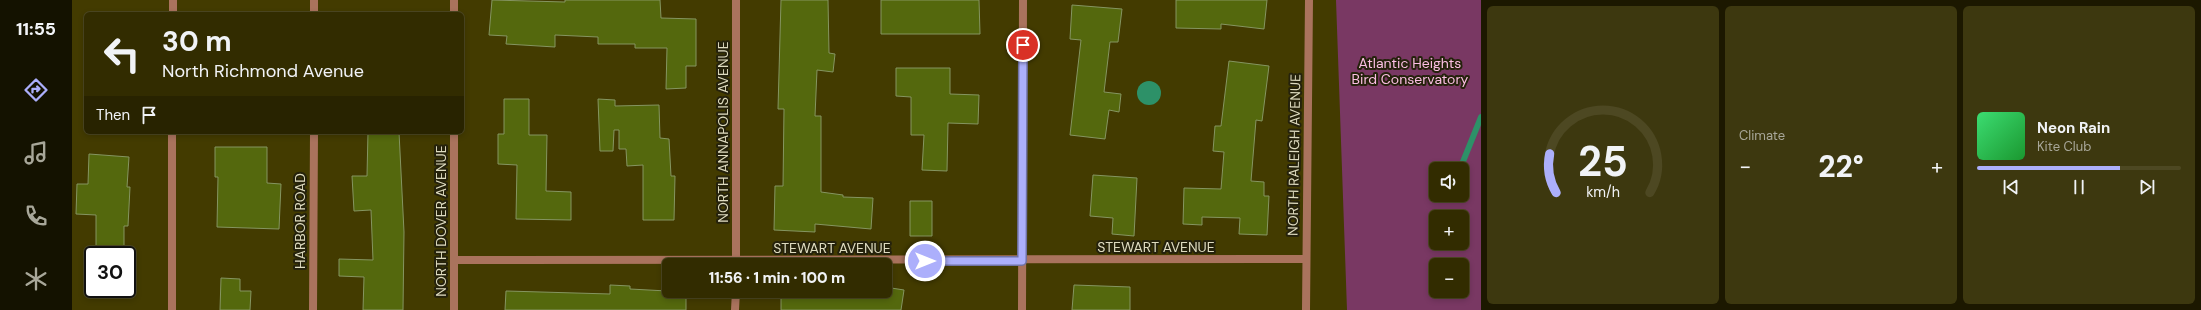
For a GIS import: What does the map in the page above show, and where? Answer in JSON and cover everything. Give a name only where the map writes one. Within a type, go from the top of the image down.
[{"type":"street","points":[[172,0],[172,12]]},
{"type":"street","points":[[314,0],[314,12]]},
{"type":"street","points":[[454,0],[454,12]]},
{"type":"street","name":"NORTH ANNAPOLIS AVENUE","points":[[736,0],[736,258]]},
{"type":"street","points":[[1022,310],[1023,0]]},
{"type":"street","name":"NORTH RALEIGH AVENUE","points":[[1306,310],[1309,0]]},
{"type":"street","points":[[172,134],[172,310]]},
{"type":"street","name":"HARBOR ROAD","points":[[313,310],[314,134]]},
{"type":"street","name":"NORTH DOVER AVENUE","points":[[454,134],[454,310]]},
{"type":"street","name":"STEWART AVENUE","points":[[892,262],[1306,259]]},
{"type":"street","name":"STEWART AVENUE","points":[[454,260],[662,262]]},
{"type":"street","points":[[736,298],[736,310]]},
{"type":"green space","name":"Atlantic Heights Bird Conservatory","points":[[1336,0],[1481,0],[1481,310],[1347,310]]},
{"type":"shaded area","points":[[1144,81],[1154,81],[1161,88],[1161,98],[1154,105],[1144,105],[1137,98],[1137,88]]},
{"type":"building","points":[[492,0],[565,2],[565,0],[660,0],[661,18],[696,19],[696,66],[686,66],[686,88],[666,89],[667,48],[635,48],[635,44],[598,44],[598,37],[555,35],[555,47],[506,44],[507,36],[489,35]]},
{"type":"building","points":[[781,0],[828,0],[829,53],[835,54],[833,72],[817,70],[815,116],[821,116],[821,192],[843,195],[843,197],[873,198],[871,229],[815,224],[815,232],[774,230],[775,186],[783,186],[784,109],[778,109]]},
{"type":"building","points":[[881,0],[979,0],[980,34],[881,34]]},
{"type":"building","points":[[1176,0],[1267,0],[1264,29],[1221,24],[1221,29],[1176,28]]},
{"type":"building","points":[[1072,5],[1122,9],[1118,42],[1110,42],[1104,92],[1121,94],[1119,112],[1109,110],[1105,139],[1070,135],[1081,40],[1070,39]]},
{"type":"building","points":[[1229,61],[1269,66],[1262,121],[1256,120],[1251,181],[1264,182],[1264,196],[1269,196],[1267,235],[1239,234],[1240,218],[1202,217],[1202,225],[1183,224],[1184,188],[1221,189],[1224,152],[1213,151],[1215,126],[1221,126]]},
{"type":"building","points":[[896,68],[950,68],[950,94],[979,95],[978,124],[948,123],[947,171],[922,170],[924,135],[911,135],[911,97],[896,96]]},
{"type":"building","points":[[504,99],[529,99],[529,135],[547,135],[546,191],[571,192],[571,220],[516,219],[517,165],[498,164],[498,134],[504,134]]},
{"type":"building","points":[[598,99],[615,100],[615,106],[659,105],[660,138],[669,139],[671,176],[675,176],[674,220],[643,220],[643,165],[627,166],[626,149],[619,149],[619,130],[614,130],[613,151],[600,151]]},
{"type":"building","points":[[368,134],[399,134],[404,232],[403,310],[363,310],[364,277],[339,276],[339,259],[373,260],[371,210],[354,211],[352,176],[367,176]]},
{"type":"building","points":[[215,147],[267,147],[267,183],[281,184],[279,229],[217,227],[218,177],[215,177]]},
{"type":"building","points":[[89,154],[129,157],[127,187],[130,187],[128,226],[124,226],[124,246],[96,246],[96,215],[76,214],[77,184],[88,184]]},
{"type":"building","points":[[1093,175],[1137,178],[1134,236],[1112,234],[1113,218],[1090,216]]},
{"type":"building","points":[[910,201],[932,201],[932,236],[910,236]]},
{"type":"building","points":[[221,278],[240,279],[240,291],[251,291],[250,310],[220,310]]},
{"type":"building","points":[[610,285],[630,286],[630,289],[662,291],[662,298],[686,298],[686,310],[505,310],[506,291],[610,294]]},
{"type":"building","points":[[1074,285],[1130,287],[1130,310],[1072,310]]},
{"type":"building","points":[[892,288],[904,290],[901,310],[781,310],[781,298],[892,298]]},
{"type":"waterway","points":[[1463,162],[1481,117]]},
{"type":"route","points":[[925,261],[1022,261],[1023,45]]}]
